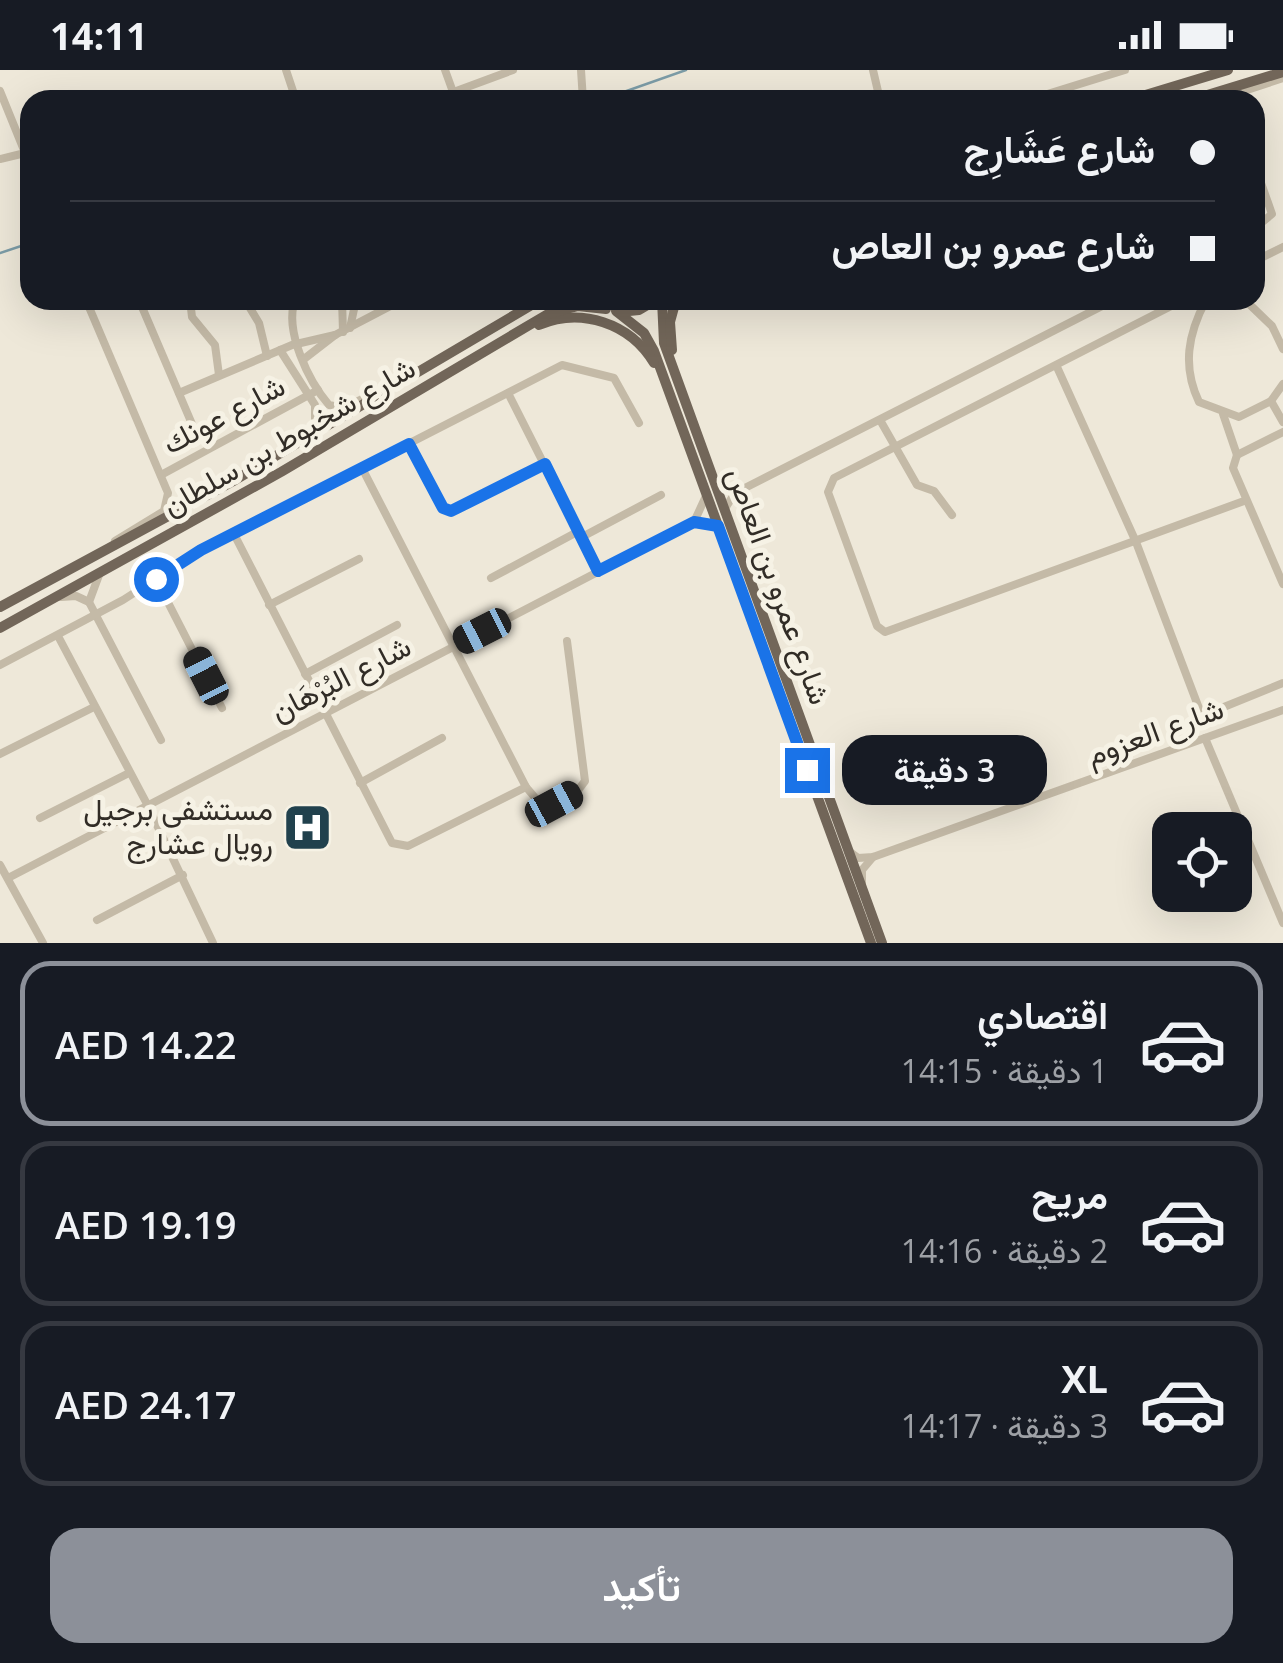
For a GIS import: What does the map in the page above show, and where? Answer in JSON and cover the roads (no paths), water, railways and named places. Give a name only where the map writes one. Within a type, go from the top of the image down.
[{"type":"main road","points":[[1162,90],[1228,70]]},
{"type":"main road","points":[[1228,90],[1283,75]]},
{"type":"main road","name":"شارع شخبوط بن سلطان","points":[[0,607],[235,480],[523,310]]},
{"type":"main road","name":"شارع شخبوط بن سلطان","points":[[0,628],[99,575],[548,314],[563,310]]},
{"type":"main road","name":"شارع شخبوط بن سلطان","points":[[611,310],[639,310]]},
{"type":"main road","name":"شارع عمرو بن العاص","points":[[611,310],[650,342],[687,420]]},
{"type":"main road","name":"شارع عمرو بن العاص","points":[[660,310],[662,337],[711,490],[718,526],[871,943]]},
{"type":"main road","points":[[673,310],[671,344],[687,420]]},
{"type":"main road","points":[[450,372],[540,324],[584,317],[618,328],[644,348],[687,420]]},
{"type":"main road","name":"شارع عمرو بن العاص","points":[[711,490],[724,510],[882,943]]},
{"type":"street","points":[[458,90],[513,70]]},
{"type":"street","points":[[1080,70],[1084,82]]},
{"type":"street","points":[[1059,90],[1125,70]]},
{"type":"street","points":[[1246,90],[1283,75]]},
{"type":"street","points":[[0,90],[20,140]]},
{"type":"street","points":[[1265,194],[1272,214],[1265,220]]},
{"type":"street","points":[[90,310],[168,494],[164,511],[120,537],[106,551]]},
{"type":"street","points":[[143,310],[198,438]]},
{"type":"street","points":[[191,310],[192,317],[215,345],[218,375]]},
{"type":"street","points":[[251,310],[260,323],[267,356]]},
{"type":"street","points":[[292,310],[298,343],[318,390]]},
{"type":"street","points":[[342,310],[343,332]]},
{"type":"street","points":[[343,332],[352,310]]},
{"type":"street","points":[[295,368],[343,332],[384,310]]},
{"type":"street","points":[[724,510],[735,493],[1094,310]]},
{"type":"street","points":[[1164,310],[834,478],[828,492],[877,626],[885,632],[1244,501]]},
{"type":"street","points":[[1202,310],[1189,342],[1188,369],[1198,402],[1222,414],[1239,417],[1271,400],[1283,384]]},
{"type":"street","points":[[1255,310],[1272,326],[1283,349]]},
{"type":"street","points":[[179,393],[298,343],[343,332]]},
{"type":"street","points":[[280,350],[295,368],[308,395]]},
{"type":"street","points":[[0,665],[58,636],[234,534],[562,365],[573,364],[617,380],[639,423]]},
{"type":"street","points":[[1058,367],[1136,542],[1200,710],[1209,713],[1283,683]]},
{"type":"street","name":"شارع عونك","points":[[161,475],[318,390],[338,408],[393,387]]},
{"type":"street","points":[[508,393],[598,571]]},
{"type":"street","name":"شارع عونك","points":[[308,395],[318,416],[315,432]]},
{"type":"street","points":[[1271,400],[1283,422]]},
{"type":"street","points":[[1222,414],[1237,455],[1233,468],[1244,501],[1283,584]]},
{"type":"street","points":[[880,420],[917,485],[934,492],[952,515]]},
{"type":"street","points":[[1237,455],[1283,432]]},
{"type":"street","points":[[409,444],[443,508],[460,508],[545,464]]},
{"type":"street","points":[[362,468],[526,787],[536,803],[547,807],[584,784],[567,640]]},
{"type":"street","points":[[168,494],[178,501],[189,501],[235,480]]},
{"type":"street","points":[[718,526],[694,522],[711,490],[735,493]]},
{"type":"street","points":[[490,578],[661,495]]},
{"type":"street","name":"شارع البُرْهَان","points":[[10,877],[694,522]]},
{"type":"street","points":[[234,534],[390,841],[402,847],[526,787]]},
{"type":"street","points":[[269,605],[358,559]]},
{"type":"street","points":[[89,602],[99,575]]},
{"type":"street","points":[[156,579],[222,708]]},
{"type":"street","points":[[56,598],[70,595],[89,602],[161,740]]},
{"type":"street","points":[[305,674],[397,625]]},
{"type":"street","points":[[58,636],[182,875],[212,943]]},
{"type":"street","points":[[0,754],[94,707]]},
{"type":"street","name":"شارع العزوم","points":[[873,857],[1283,710]]},
{"type":"street","points":[[360,783],[442,738]]},
{"type":"street","points":[[1205,738],[1283,923]]},
{"type":"street","points":[[40,818],[129,773]]},
{"type":"street","points":[[843,840],[853,856],[873,857]]},
{"type":"street","points":[[863,892],[862,870],[873,857]]},
{"type":"street","points":[[0,865],[10,877],[39,942]]},
{"type":"street","points":[[97,920],[182,875]]},
{"type":"waterway","points":[[629,90],[686,70]]},
{"type":"waterway","points":[[0,253],[20,246]]},
{"type":"place","name":"مستشفى برجيل رويال عشارج","points":[[308,827]]}]
